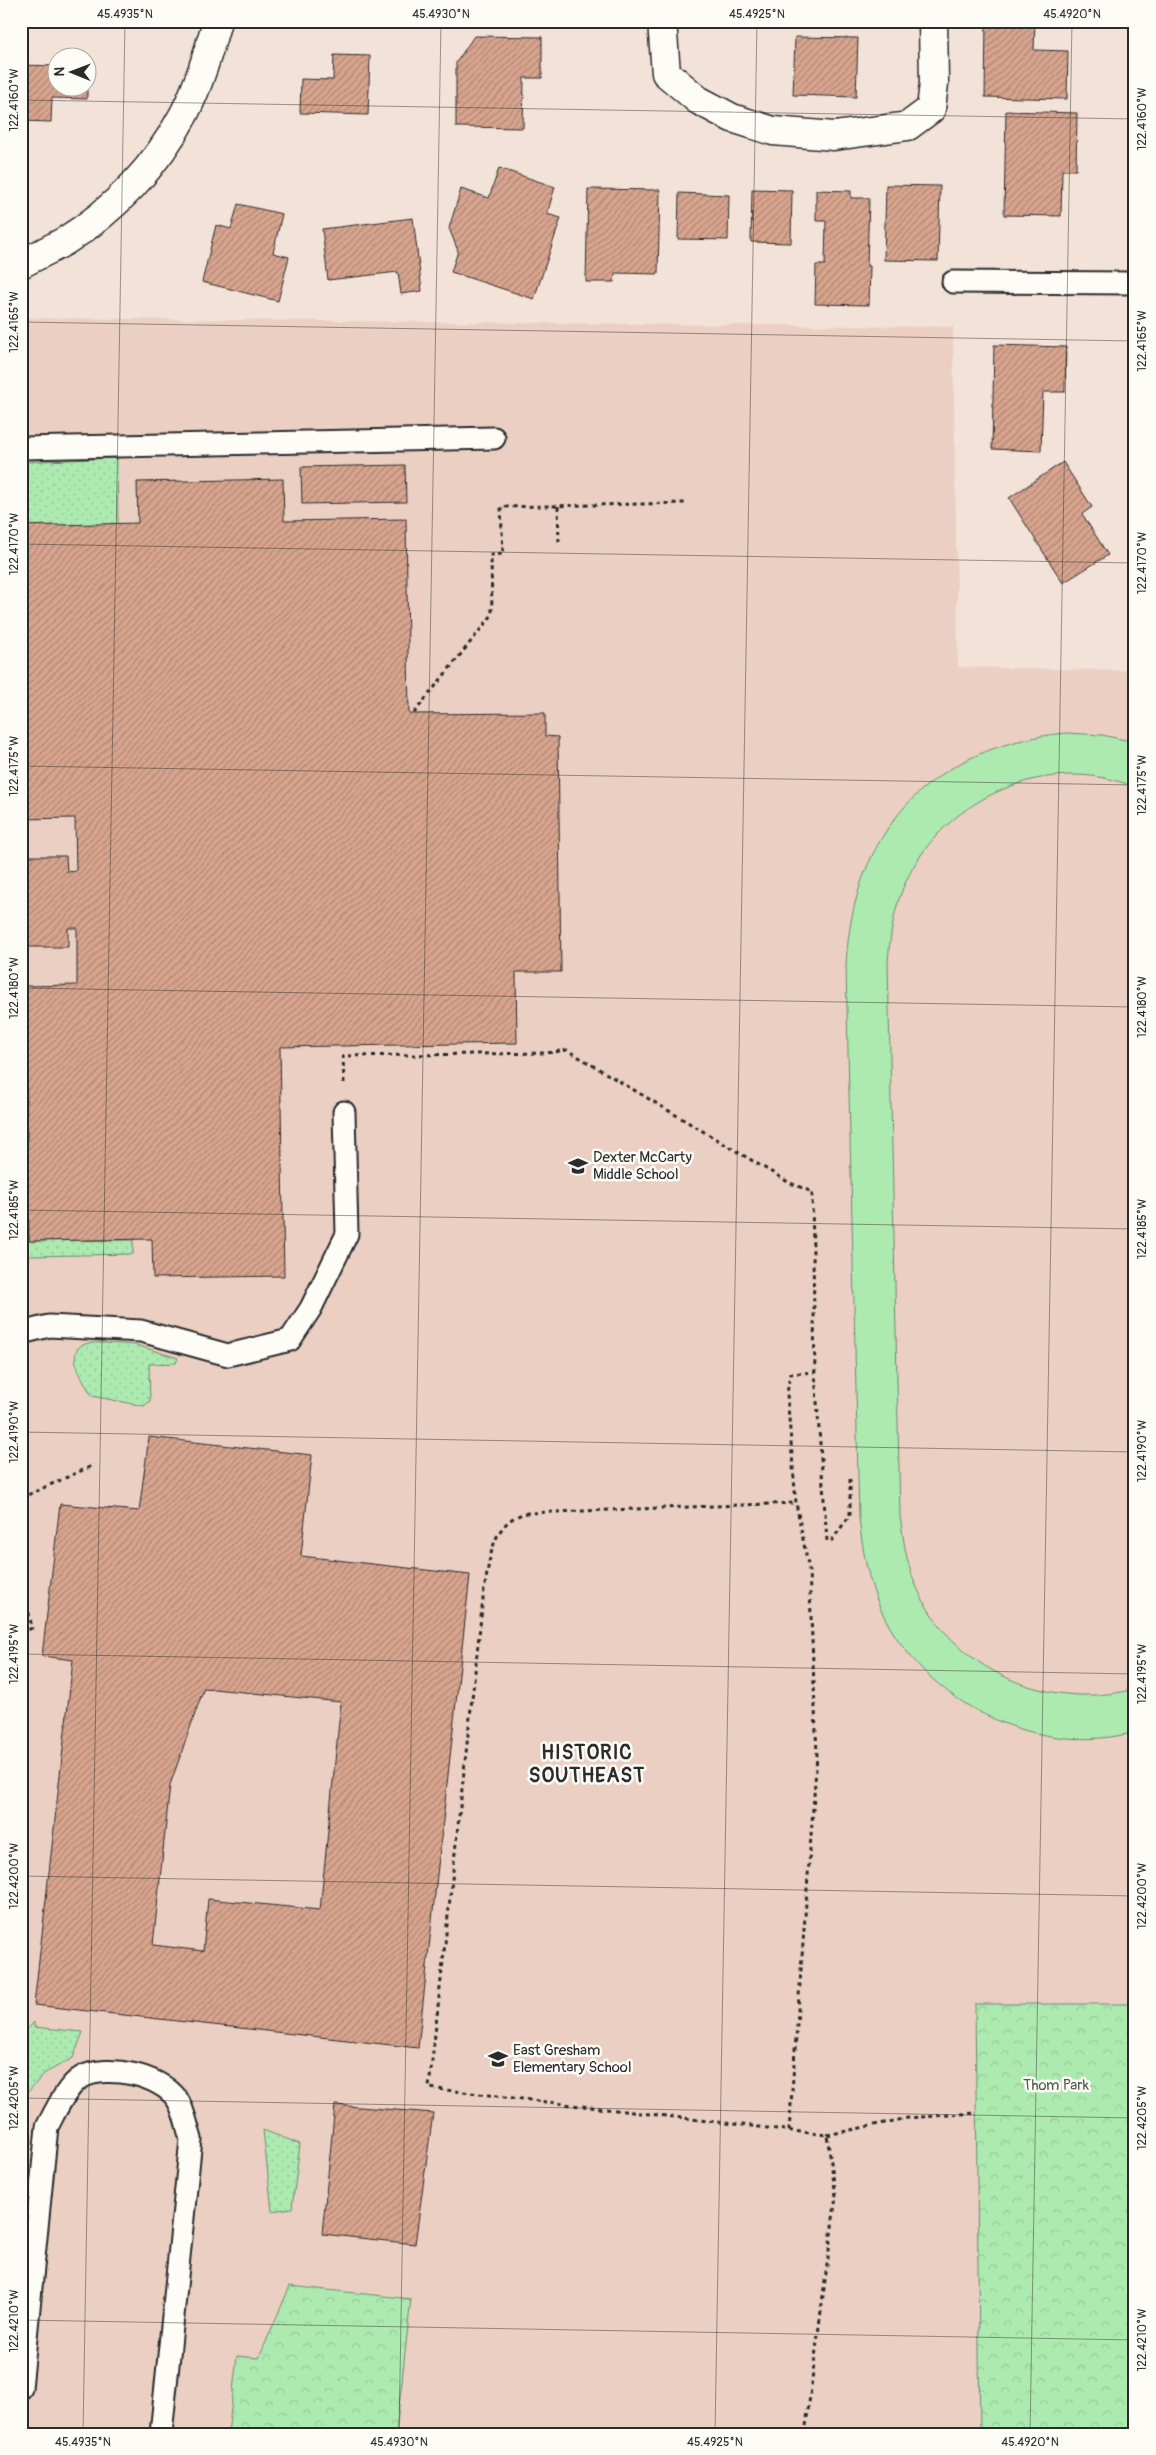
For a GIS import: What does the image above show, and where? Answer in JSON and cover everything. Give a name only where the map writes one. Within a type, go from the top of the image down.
[{"type":"street","points":[[21,264],[65,241],[107,210],[152,163],[184,114],[205,66],[217,21]]},
{"type":"street","points":[[662,21],[666,73],[698,100],[732,118],[773,131],[834,136],[908,126],[931,109],[934,83],[933,21]]},
{"type":"lane","points":[[953,282],[1135,283]]},
{"type":"lane","points":[[21,448],[494,438]]},
{"type":"lane","points":[[21,1333],[49,1326],[142,1331],[228,1355],[290,1340],[311,1308],[346,1234],[344,1112]]},
{"type":"lane","points":[[21,2388],[47,2127],[60,2101],[82,2077],[113,2071],[150,2078],[177,2099],[191,2139],[161,2434]]},
{"type":"path","points":[[414,713],[492,615],[491,555],[503,554],[501,507],[686,503]]},
{"type":"path","points":[[558,506],[559,543]]},
{"type":"path","points":[[344,1112],[343,1056],[547,1053],[567,1050],[788,1182],[812,1192],[815,1372],[827,1541],[832,1540],[850,1515],[850,1476]]},
{"type":"path","points":[[789,2131],[817,1755],[809,1570],[796,1502],[787,1394],[790,1374],[815,1372]]},
{"type":"path","points":[[21,1498],[94,1465]]},
{"type":"path","points":[[796,1502],[528,1513],[516,1515],[508,1521],[497,1536],[494,1541],[484,1590],[429,2088],[827,2136],[908,2118],[976,2113]]},
{"type":"path","points":[[21,1573],[32,1628],[21,1633]]},
{"type":"path","points":[[805,2434],[836,2196],[827,2136]]},
{"type":"shaded area","name":"Dexter McCarty Middle School","points":[[21,318],[953,327],[958,667],[1135,671],[1135,2004],[975,2004],[980,2434],[21,2434]]},
{"type":"green space","points":[[117,458],[118,524],[21,526],[21,462]]},
{"type":"green space","points":[[1066,733],[1102,735],[1135,742],[1135,787],[1102,778],[1069,775],[1035,779],[1003,789],[974,805],[947,825],[924,850],[907,879],[893,920],[888,963],[900,1516],[909,1565],[925,1605],[946,1633],[971,1656],[1000,1674],[1032,1687],[1065,1694],[1100,1695],[1135,1689],[1135,1732],[1099,1738],[1062,1738],[1026,1731],[992,1718],[960,1700],[931,1677],[906,1651],[880,1608],[868,1570],[859,1518],[846,965],[852,917],[864,874],[883,836],[908,803],[939,777],[976,756],[1018,741]]},
{"type":"green space","points":[[21,1238],[28,1238],[29,1241],[133,1240],[133,1254],[30,1256],[25,1268],[21,1269]]},
{"type":"green space","points":[[85,1344],[136,1345],[178,1358],[176,1363],[149,1364],[150,1401],[144,1406],[92,1396],[78,1368],[76,1353],[78,1348]]},
{"type":"green space","name":"Thom Park","points":[[975,2004],[1135,2004],[1135,2434],[980,2434]]},
{"type":"green space","points":[[34,2022],[34,2027],[83,2032],[73,2058],[45,2073],[26,2094],[21,2093],[21,2037]]},
{"type":"green space","points":[[263,2130],[300,2144],[292,2208],[272,2211]]},
{"type":"green space","points":[[290,2286],[411,2299],[396,2434],[228,2434],[237,2356],[259,2358]]},
{"type":"building","points":[[986,21],[1035,21],[1034,50],[1068,51],[1067,99],[985,97]]},
{"type":"building","points":[[474,36],[542,37],[542,78],[524,78],[523,128],[456,127],[456,63]]},
{"type":"building","points":[[795,37],[858,38],[856,97],[793,95]]},
{"type":"building","points":[[334,55],[370,56],[368,115],[300,113],[301,79],[333,80]]},
{"type":"building","points":[[21,65],[48,66],[48,98],[52,98],[51,122],[21,121]]},
{"type":"building","points":[[52,98],[87,98],[87,99]]},
{"type":"building","points":[[1006,111],[1077,113],[1076,170],[1062,170],[1061,216],[1004,215]]},
{"type":"building","points":[[499,168],[555,187],[547,214],[561,218],[534,299],[451,272],[458,251],[449,228],[461,189],[489,198]]},
{"type":"building","points":[[886,185],[940,186],[938,261],[884,260]]},
{"type":"building","points":[[588,189],[660,190],[658,274],[615,273],[614,282],[586,282]]},
{"type":"building","points":[[752,189],[792,190],[791,243],[751,242]]},
{"type":"building","points":[[816,190],[851,191],[851,198],[869,198],[867,266],[870,266],[869,305],[815,304],[816,265],[825,265],[826,221],[816,221]]},
{"type":"building","points":[[679,193],[729,195],[728,240],[678,239]]},
{"type":"building","points":[[238,204],[282,214],[273,253],[289,257],[278,301],[202,282],[216,225],[231,229]]},
{"type":"building","points":[[413,218],[422,291],[401,294],[398,272],[328,280],[322,229]]},
{"type":"building","points":[[994,345],[1066,347],[1065,392],[1043,392],[1041,451],[992,449]]},
{"type":"building","points":[[1063,462],[1092,507],[1082,514],[1108,555],[1063,583],[1009,498]]},
{"type":"building","points":[[405,465],[406,502],[302,504],[301,467]]},
{"type":"building","points":[[283,479],[284,521],[406,519],[409,714],[545,713],[545,736],[558,737],[561,972],[516,972],[517,1043],[280,1047],[284,1276],[153,1278],[152,1239],[29,1241],[24,986],[77,985],[77,928],[68,928],[68,947],[21,947],[21,856],[66,856],[67,872],[76,871],[75,818],[22,819],[21,526],[138,523],[137,482]]},
{"type":"building","points":[[149,1437],[312,1455],[301,1556],[470,1575],[418,2048],[34,2005],[73,1660],[42,1656],[60,1504],[139,1511]],"holes":[[[204,1688],[341,1702],[320,1910],[208,1899],[203,1951],[153,1945],[170,1785]]]},
{"type":"building","points":[[335,2105],[433,2113],[415,2244],[322,2234]]},
{"type":"place","name":"Dexter McCarty Middle School","points":[[578,1166]]},
{"type":"place","name":"East Gresham Elementary School","points":[[498,2059]]},
{"type":"district","name":"HISTORIC SOUTHEAST","points":[[587,1764]]}]
